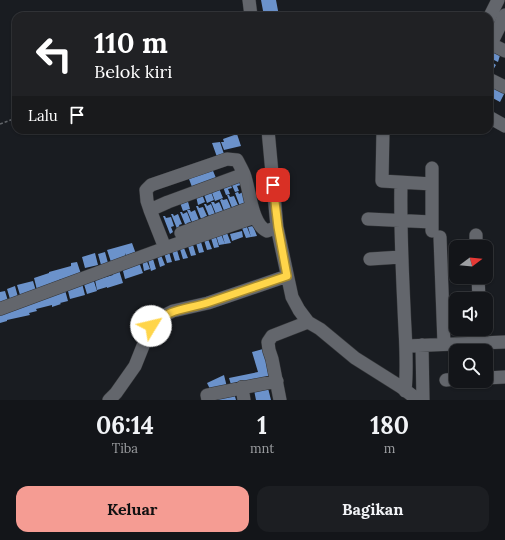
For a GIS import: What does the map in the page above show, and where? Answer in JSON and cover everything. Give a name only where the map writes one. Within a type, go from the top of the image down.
[{"type":"street","points":[[249,0],[250,12]]},
{"type":"street","points":[[492,12],[498,0]]},
{"type":"street","points":[[493,39],[505,15]]},
{"type":"street","points":[[493,46],[505,51]]},
{"type":"street","points":[[493,81],[505,87]]},
{"type":"street","points":[[493,119],[505,126]]},
{"type":"street","points":[[268,134],[278,227],[292,297],[299,310],[308,322],[355,358],[418,400]]},
{"type":"street","points":[[383,134],[381,180],[383,182],[432,184]]},
{"type":"street","points":[[168,246],[150,210],[146,190],[151,184],[227,159],[236,160],[244,174],[254,212],[264,229],[267,231],[278,227]]},
{"type":"street","points":[[432,168],[435,230],[444,344]]},
{"type":"street","points":[[150,210],[244,174]]},
{"type":"street","points":[[401,183],[400,220],[406,346],[405,391]]},
{"type":"street","points":[[0,309],[254,212]]},
{"type":"street","points":[[368,219],[400,220],[435,230]]},
{"type":"street","points":[[370,258],[402,257]]},
{"type":"street","points":[[109,400],[116,393],[135,366],[151,326],[161,317],[173,311],[208,302],[287,276]]},
{"type":"street","points":[[280,400],[268,342],[272,336],[308,322]]},
{"type":"street","points":[[480,336],[480,343]]},
{"type":"street","points":[[406,346],[505,342]]},
{"type":"street","points":[[422,345],[423,400]]},
{"type":"street","points":[[493,378],[505,377]]},
{"type":"street","points":[[208,400],[207,396],[243,394],[277,381]]},
{"type":"path","points":[[0,124],[12,120]]},
{"type":"building","points":[[261,0],[276,0],[278,12],[263,12]]},
{"type":"building","points":[[493,48],[501,52],[498,62],[493,60]]},
{"type":"building","points":[[493,63],[496,65],[493,70]]},
{"type":"building","points":[[493,86],[505,92],[500,102],[493,98]]},
{"type":"building","points":[[237,134],[241,146],[224,150],[221,142],[224,142],[223,139]]},
{"type":"building","points":[[220,142],[224,154],[217,157],[212,143]]},
{"type":"building","points":[[211,166],[216,178],[192,187],[189,179]]},
{"type":"building","points":[[239,180],[241,185],[237,186],[239,191],[235,192],[230,181]]},
{"type":"building","points":[[230,183],[232,188],[228,189],[230,194],[226,195],[222,184]]},
{"type":"building","points":[[218,186],[223,198],[215,201],[211,190]]},
{"type":"building","points":[[210,189],[214,200],[207,203],[203,192]]},
{"type":"building","points":[[238,192],[239,194],[243,192],[247,202],[244,203],[245,209],[241,209],[235,193]]},
{"type":"building","points":[[202,194],[205,202],[198,205],[196,196]]},
{"type":"building","points":[[227,195],[230,197],[234,196],[238,205],[235,206],[237,211],[234,213]]},
{"type":"building","points":[[187,198],[190,209],[183,211],[179,200]]},
{"type":"building","points":[[227,199],[231,208],[226,216],[220,200]]},
{"type":"building","points":[[211,202],[214,202],[215,204],[219,202],[223,211],[218,219]]},
{"type":"building","points":[[204,204],[207,206],[211,204],[215,214],[211,215],[214,220],[211,221]]},
{"type":"building","points":[[196,206],[199,208],[203,207],[207,216],[204,217],[206,223],[203,224]]},
{"type":"building","points":[[187,210],[190,210],[191,212],[195,210],[199,220],[195,221],[197,226],[194,227]]},
{"type":"building","points":[[180,212],[183,214],[187,212],[191,222],[187,223],[190,228],[187,229]]},
{"type":"building","points":[[171,214],[174,216],[178,214],[182,224],[179,225],[181,230],[178,231]]},
{"type":"building","points":[[163,216],[166,218],[171,217],[174,226],[171,227],[173,232],[170,234]]},
{"type":"building","points":[[253,226],[257,236],[251,237],[248,227]]},
{"type":"building","points":[[247,227],[251,237],[246,238],[242,228]]},
{"type":"building","points":[[242,231],[243,237],[232,241],[230,234]]},
{"type":"building","points":[[227,233],[231,243],[225,244],[222,234]]},
{"type":"building","points":[[221,234],[225,244],[219,245],[216,235]]},
{"type":"building","points":[[216,237],[219,247],[214,248],[211,238]]},
{"type":"building","points":[[208,239],[212,249],[207,250],[204,240]]},
{"type":"building","points":[[201,242],[204,252],[199,253],[196,243]]},
{"type":"building","points":[[132,243],[136,254],[127,257],[125,253],[126,258],[111,262],[107,250]]},
{"type":"building","points":[[193,245],[196,255],[191,256],[188,246]]},
{"type":"building","points":[[184,248],[188,258],[183,259],[180,249]]},
{"type":"building","points":[[177,250],[180,260],[175,261],[172,251]]},
{"type":"building","points":[[105,252],[108,263],[101,265],[98,254]]},
{"type":"building","points":[[169,252],[172,262],[167,263],[164,253]]},
{"type":"building","points":[[95,253],[98,265],[85,268],[82,257]]},
{"type":"building","points":[[161,255],[165,265],[160,267],[157,256]]},
{"type":"building","points":[[146,259],[150,269],[144,271],[142,260]]},
{"type":"building","points":[[153,259],[156,269],[151,271],[148,260]]},
{"type":"building","points":[[77,262],[81,274],[59,280],[60,282],[37,290],[34,278],[71,266],[71,263]]},
{"type":"building","points":[[139,262],[143,273],[125,279],[122,267]]},
{"type":"building","points":[[119,270],[123,283],[97,290],[95,280],[113,275],[112,272]]},
{"type":"building","points":[[93,278],[97,291],[87,294],[83,281]]},
{"type":"building","points":[[33,281],[36,291],[20,295],[17,285]]},
{"type":"building","points":[[82,283],[85,295],[70,299],[67,287]]},
{"type":"building","points":[[15,286],[18,297],[10,299],[7,289]]},
{"type":"building","points":[[65,290],[68,301],[52,307],[52,305],[36,309],[37,311],[29,313],[30,315],[0,323],[0,313]]},
{"type":"building","points":[[5,291],[8,301],[0,304],[0,292]]},
{"type":"building","points":[[263,349],[273,379],[232,388],[229,378],[258,372],[252,352]]},
{"type":"building","points":[[224,375],[227,387],[211,391],[207,383]]},
{"type":"building","points":[[268,388],[271,400],[256,400],[254,390]]},
{"type":"building","points":[[234,393],[236,400],[216,400],[214,396]]},
{"type":"route","points":[[151,326],[161,317],[173,311],[208,302],[287,276],[278,227],[273,185]]}]
